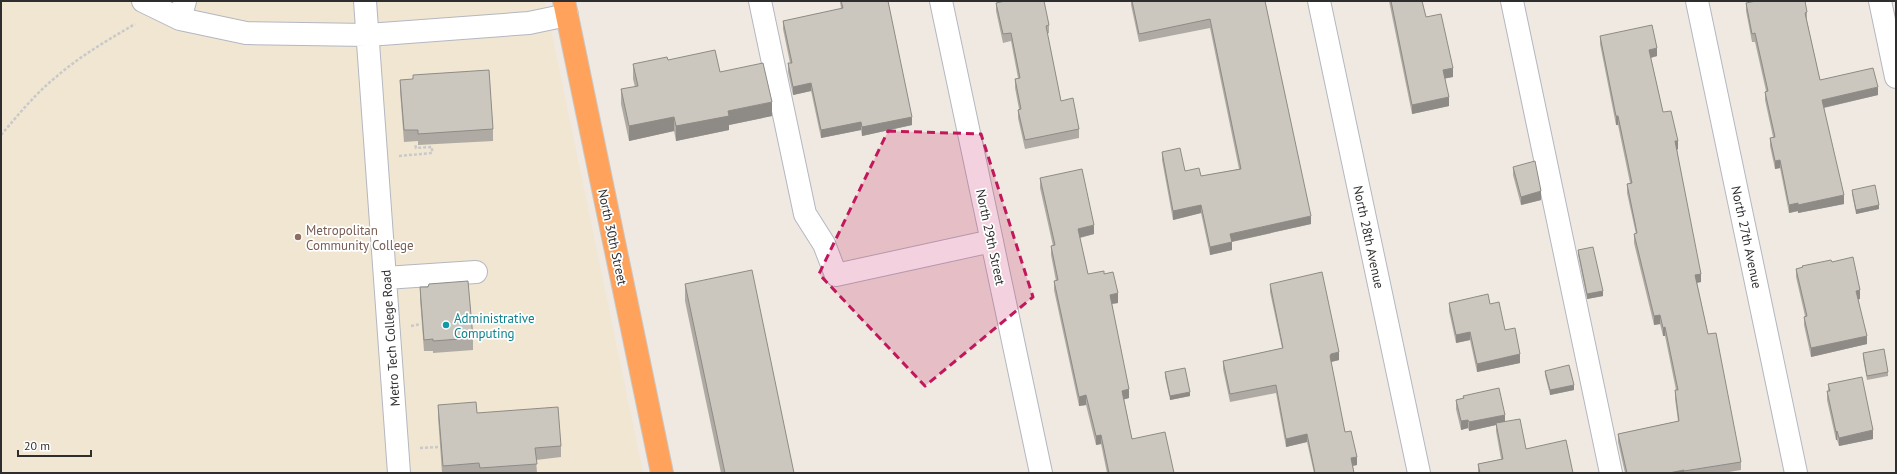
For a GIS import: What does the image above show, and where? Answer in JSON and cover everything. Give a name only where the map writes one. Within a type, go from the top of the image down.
[{"type":"highway","name":"North 30th Street","points":[[566,8],[662,473]]},
{"type":"street","name":"Metro Tech College Road","points":[[365,1],[399,473]]},
{"type":"street","points":[[760,1],[805,214],[824,244],[836,275],[992,241]]},
{"type":"street","name":"North 29th Street","points":[[941,1],[1041,473]]},
{"type":"street","name":"North 28th Avenue","points":[[1319,1],[1419,473]]},
{"type":"street","points":[[1512,1],[1611,473]]},
{"type":"street","name":"North 27th Avenue","points":[[1697,1],[1796,473]]},
{"type":"street","points":[[1880,1],[1896,77]]},
{"type":"street","points":[[167,8],[246,33],[368,35],[529,23],[566,8]]},
{"type":"street","points":[[385,278],[476,272]]},
{"type":"path","points":[[1,135],[24,108],[61,73],[99,46],[167,8]]},
{"type":"path","points":[[397,156],[432,153],[432,147],[416,148],[415,144]]},
{"type":"path","points":[[416,325],[421,324]]},
{"type":"path","points":[[420,448],[439,447]]},
{"type":"highlighted area","points":[[888,131],[981,134],[1033,297],[925,386],[819,274]]},
{"type":"shaded area","name":"Metropolitan Community College","points":[[1,1],[545,1],[643,473],[1,473]]},
{"type":"building","points":[[841,1],[888,1],[912,117],[862,127],[861,122],[821,130],[811,83],[793,87],[788,63],[792,63],[783,21],[843,8]]},
{"type":"building","points":[[1005,1],[1044,1],[1049,25],[1046,26],[1061,101],[1073,98],[1079,129],[1025,140],[1018,110],[1021,109],[1015,79],[1020,78],[1011,33],[1003,34],[996,3]]},
{"type":"building","points":[[1132,1],[1265,1],[1311,216],[1230,234],[1232,242],[1210,247],[1201,205],[1173,211],[1162,152],[1180,148],[1185,171],[1199,168],[1201,176],[1241,169],[1210,19],[1139,34]]},
{"type":"building","points":[[1391,1],[1422,1],[1426,17],[1441,14],[1453,68],[1443,70],[1449,97],[1412,105]]},
{"type":"building","points":[[1756,1],[1805,1],[1807,12],[1805,13],[1820,80],[1873,68],[1878,87],[1822,100],[1844,195],[1798,205],[1798,203],[1789,205],[1780,160],[1775,161],[1770,138],[1775,137],[1765,92],[1768,91],[1755,33],[1752,34],[1746,3]]},
{"type":"building","points":[[1652,25],[1657,48],[1649,50],[1663,112],[1671,111],[1678,141],[1675,141],[1701,274],[1695,275],[1708,334],[1716,333],[1741,462],[1669,473],[1627,473],[1618,434],[1679,421],[1675,390],[1678,390],[1665,327],[1663,328],[1660,315],[1654,316],[1634,234],[1637,233],[1627,184],[1632,183],[1618,116],[1616,116],[1600,36]]},
{"type":"building","points":[[715,50],[720,72],[763,63],[772,102],[728,111],[729,116],[676,126],[674,117],[629,126],[621,89],[638,86],[633,64],[667,57],[668,60]]},
{"type":"building","points":[[489,70],[493,129],[418,134],[418,130],[404,130],[400,80],[413,79],[413,75]]},
{"type":"building","points":[[1535,161],[1541,191],[1521,197],[1513,167]]},
{"type":"building","points":[[1082,169],[1094,225],[1078,229],[1088,274],[1104,271],[1104,274],[1113,272],[1118,293],[1110,295],[1129,389],[1122,391],[1132,439],[1165,432],[1174,473],[1109,473],[1101,435],[1096,436],[1086,395],[1079,397],[1054,281],[1058,280],[1051,246],[1055,245],[1040,178]]},
{"type":"building","points":[[1875,185],[1879,205],[1856,210],[1852,190]]},
{"type":"building","points":[[1593,247],[1603,291],[1587,294],[1578,250]]},
{"type":"building","points":[[1853,257],[1860,290],[1856,291],[1867,336],[1811,348],[1804,317],[1807,316],[1796,269],[1803,267],[1802,266],[1831,260],[1832,262]]},
{"type":"building","points":[[752,270],[794,473],[725,473],[685,284]]},
{"type":"building","points":[[1322,272],[1339,352],[1331,354],[1330,356],[1345,432],[1351,431],[1357,457],[1351,458],[1354,473],[1315,473],[1307,434],[1286,439],[1276,385],[1230,394],[1223,361],[1283,348],[1270,284]]},
{"type":"building","name":"Administrative Computing","points":[[468,281],[473,338],[433,341],[433,339],[424,340],[420,287],[428,287],[429,284]]},
{"type":"building","points":[[1488,294],[1490,304],[1499,302],[1505,330],[1515,328],[1520,354],[1477,364],[1470,332],[1456,335],[1449,303]]},
{"type":"building","points":[[1884,349],[1888,372],[1867,376],[1863,353]]},
{"type":"building","points":[[1569,365],[1574,385],[1550,390],[1545,371]]},
{"type":"building","points":[[1185,368],[1190,392],[1170,396],[1165,372]]},
{"type":"building","points":[[1862,377],[1873,430],[1839,438],[1837,431],[1836,432],[1827,391],[1830,391],[1828,384]]},
{"type":"building","points":[[1499,388],[1505,415],[1469,422],[1468,420],[1461,421],[1456,400],[1464,398],[1463,396]]},
{"type":"building","points":[[476,402],[477,413],[558,407],[561,446],[535,448],[537,464],[480,468],[479,463],[443,466],[438,405]]},
{"type":"building","points":[[1520,419],[1526,449],[1566,440],[1573,473],[1480,473],[1478,464],[1503,459],[1496,423]]},
{"type":"place","name":"Metropolitan Community College","points":[[298,237]]},
{"type":"place","name":"Administrative Computing","points":[[446,325]]}]
